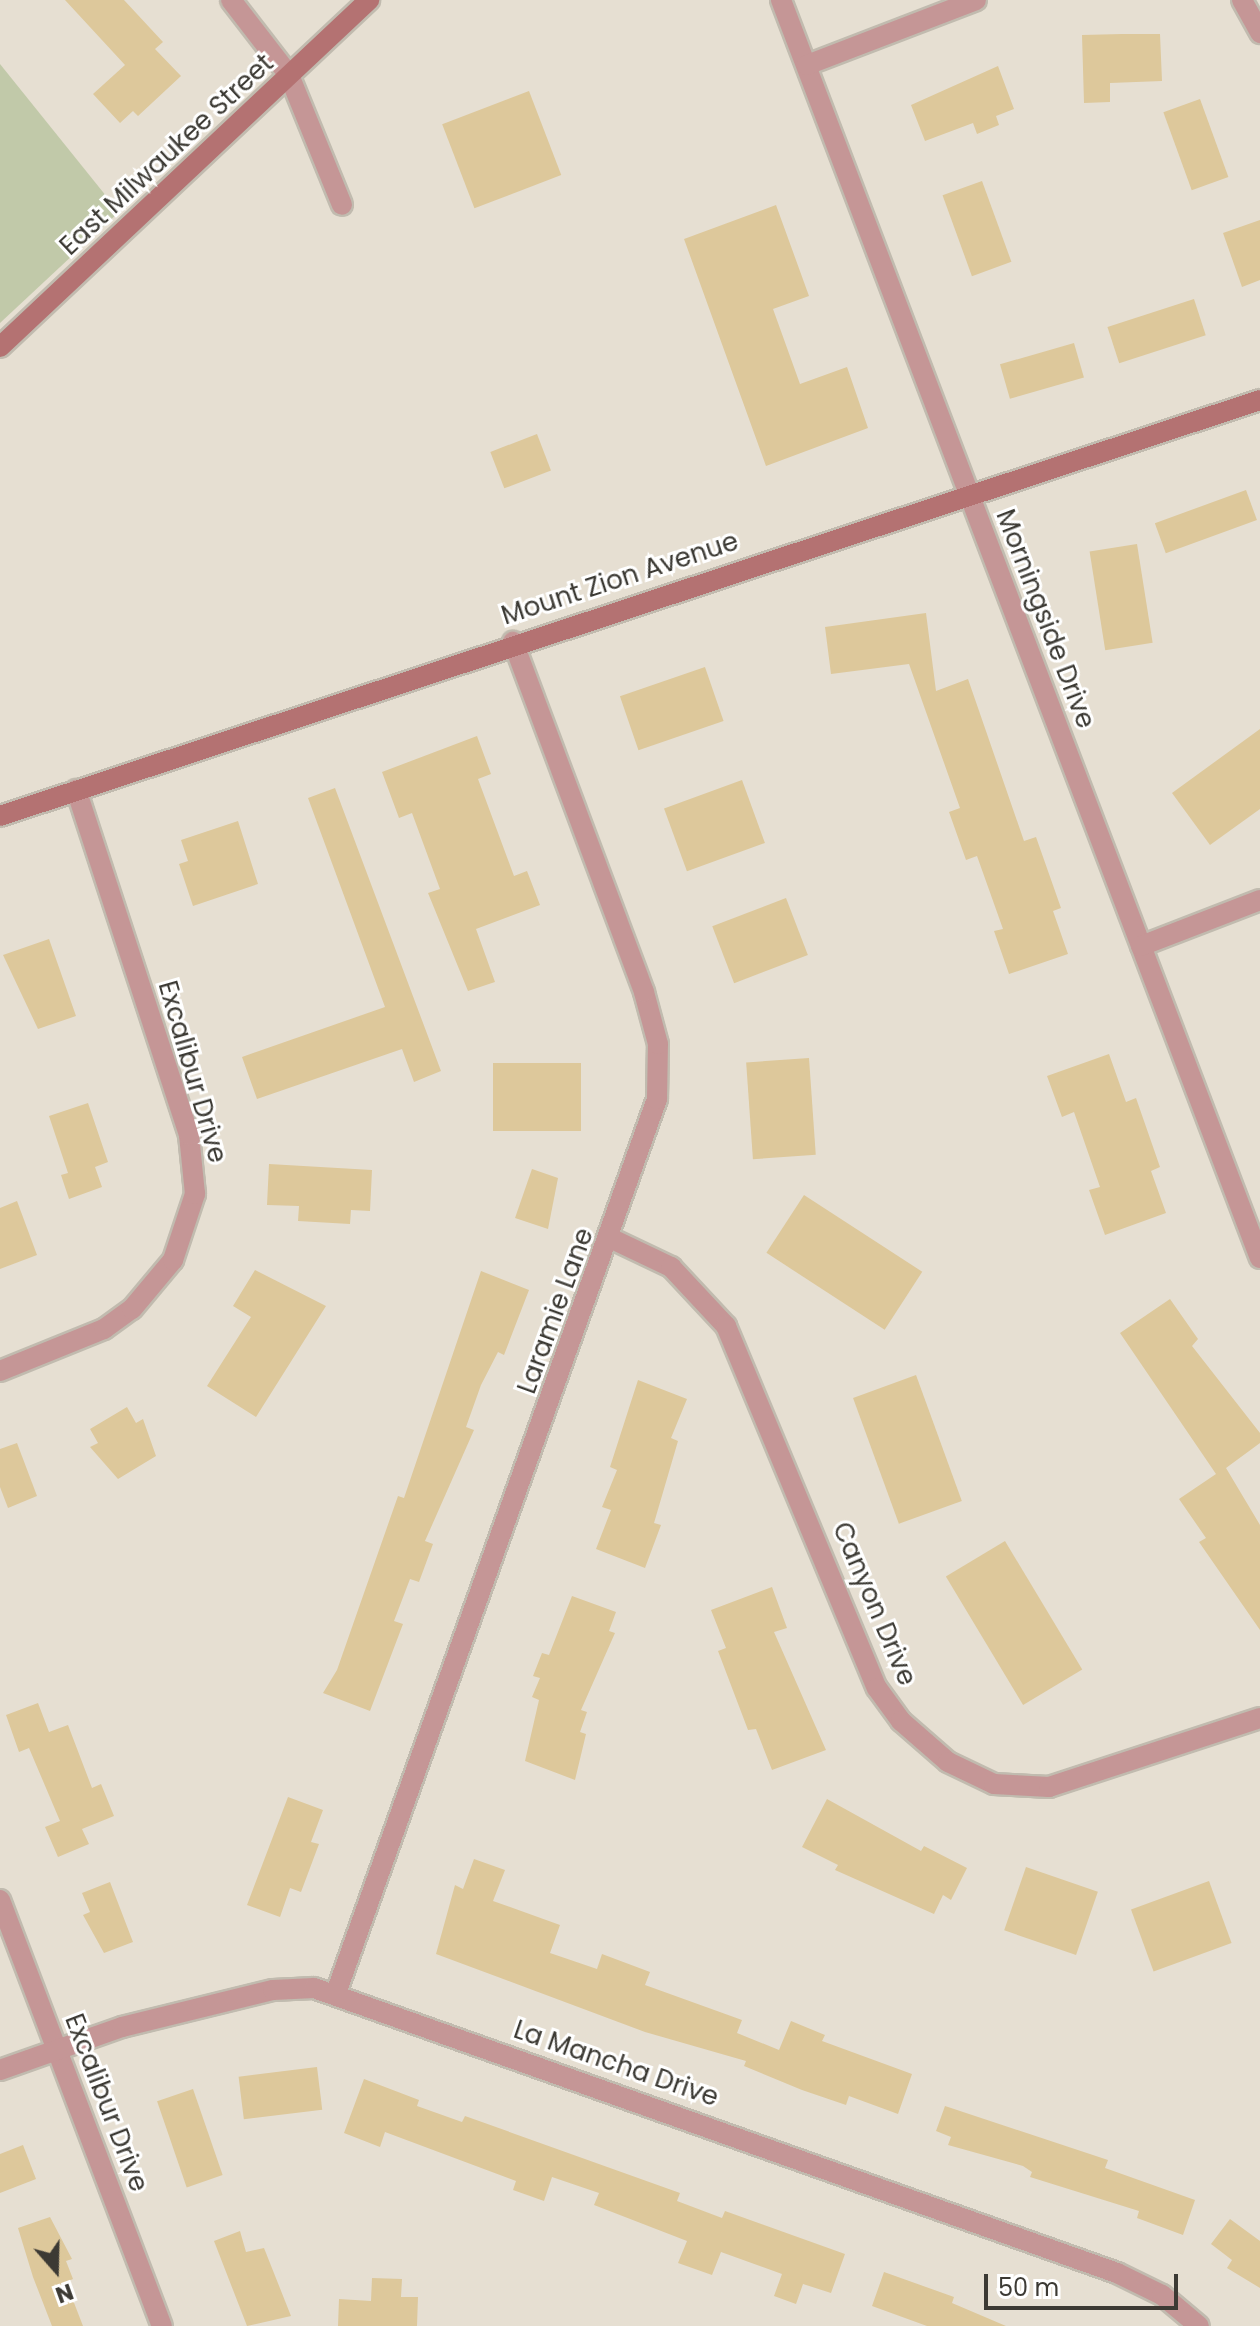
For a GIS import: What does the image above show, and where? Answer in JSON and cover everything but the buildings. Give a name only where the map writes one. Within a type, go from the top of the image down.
[{"type":"main road","name":"East Milwaukee Street","points":[[0,347],[369,0]]},
{"type":"main road","name":"Mount Zion Avenue","points":[[0,816],[513,642],[1260,400]]},
{"type":"street","points":[[231,0],[289,75],[342,205]]},
{"type":"street","name":"Morningside Drive","points":[[781,0],[1260,1258]]},
{"type":"street","points":[[807,65],[976,0]]},
{"type":"street","points":[[1242,0],[1260,33]]},
{"type":"street","name":"Laramie Lane","points":[[336,1993],[610,1238],[657,1099],[658,1044],[513,642]]},
{"type":"street","name":"Excalibur Drive","points":[[0,1371],[104,1329],[132,1309],[173,1260],[195,1194],[189,1135],[76,790]]},
{"type":"street","points":[[1141,946],[1260,900]]},
{"type":"street","name":"Canyon Drive","points":[[610,1238],[671,1267],[726,1326],[877,1688],[901,1721],[948,1762],[994,1784],[1049,1787],[1260,1718]]},
{"type":"street","name":"Excalibur Drive","points":[[0,1900],[162,2326]]},
{"type":"street","name":"La Mancha Drive","points":[[0,2070],[57,2049],[273,1990],[336,1993],[1117,2273],[1162,2295],[1198,2325]]},
{"type":"green space","points":[[0,64],[119,212],[0,323]]}]
